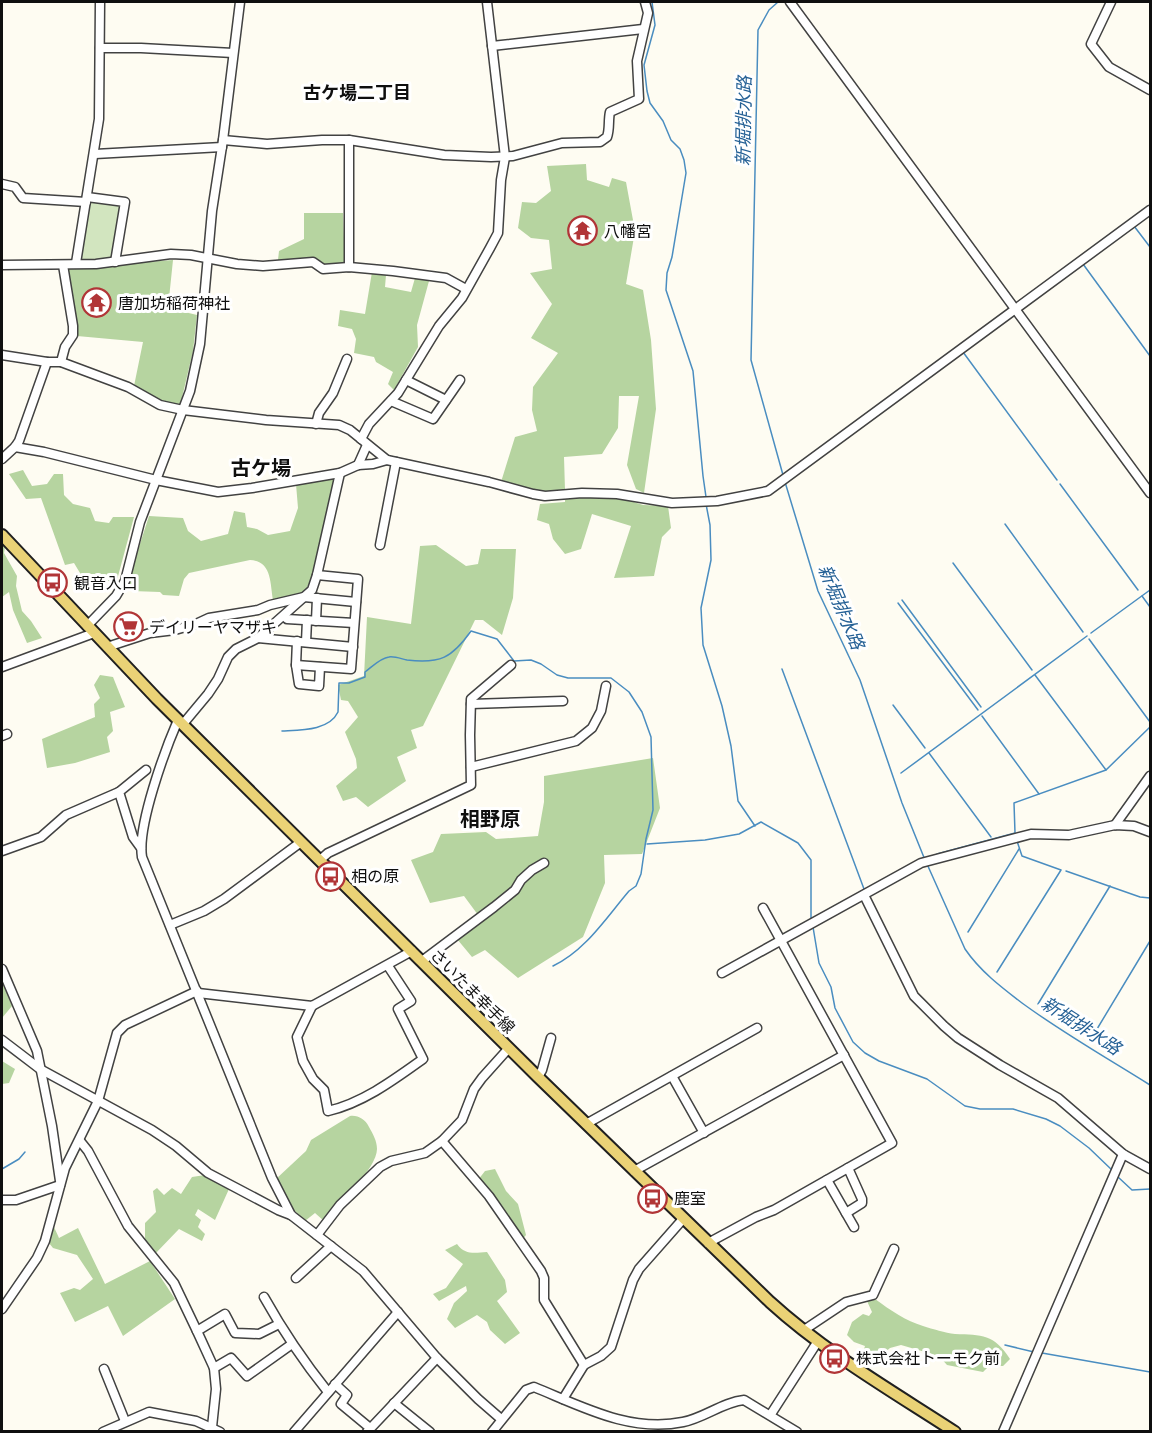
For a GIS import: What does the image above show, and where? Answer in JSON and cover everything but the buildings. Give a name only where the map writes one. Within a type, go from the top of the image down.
[{"type":"main road","name":"さいたま幸手線","points":[[2,535],[107,647],[301,842],[634,1172],[770,1302],[818,1341],[956,1431]]},
{"type":"street","points":[[76,263],[99,119],[100,2]]},
{"type":"street","points":[[3,664],[91,630],[125,581],[140,522],[190,391],[200,344],[212,211],[223,143],[240,2]]},
{"type":"street","points":[[358,465],[369,424],[391,401],[439,326],[462,298],[498,233],[501,180],[505,157],[487,2]]},
{"type":"street","points":[[95,154],[223,143],[267,144],[349,140],[444,155],[505,157],[562,143],[600,142],[607,137],[610,112],[639,99],[637,61],[648,12],[645,2]]},
{"type":"street","points":[[790,2],[1150,493]]},
{"type":"street","points":[[1111,2],[1091,44],[1109,67],[1150,90]]},
{"type":"street","points":[[492,46],[643,29]]},
{"type":"street","points":[[100,48],[233,53]]},
{"type":"street","points":[[348,267],[349,140]]},
{"type":"street","points":[[2,184],[15,187],[23,198],[124,202],[115,262]]},
{"type":"street","points":[[15,447],[218,492],[340,473],[358,465],[391,461],[545,496],[582,493],[617,494],[672,504],[717,501],[768,491],[1150,210]]},
{"type":"street","points":[[2,265],[96,264],[171,254],[208,257],[237,264],[263,266],[314,262],[323,269],[348,267],[393,271],[446,278],[466,289]]},
{"type":"street","points":[[61,362],[65,347],[73,335],[63,265]]},
{"type":"street","points":[[2,355],[61,362],[128,387],[160,405],[183,410],[339,425],[350,430],[391,461]]},
{"type":"street","points":[[316,424],[319,412],[333,393],[347,359]]},
{"type":"street","points":[[2,459],[15,447],[47,362]]},
{"type":"street","points":[[406,380],[446,400]]},
{"type":"street","points":[[391,401],[433,419],[460,380]]},
{"type":"street","points":[[380,545],[391,461]]},
{"type":"street","points":[[291,1215],[272,1178],[144,865],[141,848],[151,799],[169,741],[181,722],[208,694],[228,657],[236,649],[258,638],[312,590],[340,473]]},
{"type":"street","points":[[296,665],[351,669],[359,569]]},
{"type":"street","points":[[317,575],[358,579]]},
{"type":"street","points":[[107,647],[150,633],[175,630],[209,618],[258,610],[270,604],[304,597],[356,602]]},
{"type":"street","points":[[317,598],[312,620],[301,641],[296,665],[299,684],[319,686],[320,667]]},
{"type":"street","points":[[284,615],[287,619],[354,623]]},
{"type":"street","points":[[258,638],[353,646]]},
{"type":"street","points":[[320,860],[328,853],[471,785],[471,699],[511,665]]},
{"type":"street","points":[[471,767],[576,741],[591,728],[601,711],[606,686]]},
{"type":"street","points":[[471,704],[563,701]]},
{"type":"street","points":[[2,851],[41,837],[66,815],[119,792],[146,770]]},
{"type":"street","points":[[1115,825],[1150,776]]},
{"type":"street","points":[[119,792],[133,837],[141,848]]},
{"type":"street","points":[[722,974],[921,863],[1030,834],[1070,835],[1115,825],[1134,826],[1150,832]]},
{"type":"street","points":[[170,925],[204,911],[224,899],[301,842]]},
{"type":"street","points":[[422,961],[494,907],[515,890],[521,880],[532,870],[544,863]]},
{"type":"street","points":[[864,895],[914,996],[920,1003],[957,1038],[1058,1098],[1123,1154],[1150,1169]]},
{"type":"street","points":[[708,1243],[774,1210],[892,1143],[763,908]]},
{"type":"street","points":[[2,1309],[37,1258],[45,1241],[65,1168],[98,1101],[114,1038],[120,1029],[152,1011],[197,992],[312,1005],[412,951]]},
{"type":"street","points":[[312,1005],[297,1037],[303,1061],[313,1079],[324,1090],[328,1111],[378,1091],[423,1059],[398,1009],[411,1001],[388,966]]},
{"type":"street","points":[[2,969],[37,1051],[60,1185]]},
{"type":"street","points":[[586,1124],[757,1028]]},
{"type":"street","points":[[538,1077],[543,1070],[551,1038]]},
{"type":"street","points":[[2,1040],[40,1069],[152,1130],[176,1146],[208,1173],[291,1215],[331,1245],[363,1271],[437,1358],[501,1419]]},
{"type":"street","points":[[317,1235],[340,1205],[380,1167],[391,1161],[424,1153],[442,1141],[462,1120],[474,1089],[509,1048]]},
{"type":"street","points":[[634,1172],[844,1055]]},
{"type":"street","points":[[672,1076],[704,1133]]},
{"type":"street","points":[[80,1141],[88,1151],[128,1226],[174,1283],[214,1368],[216,1389],[216,1429],[196,1422],[149,1412],[103,1431]]},
{"type":"street","points":[[442,1141],[489,1196],[541,1271],[544,1278],[544,1300],[584,1365]]},
{"type":"street","points":[[1004,1431],[1123,1154]]},
{"type":"street","points":[[846,1213],[862,1203],[848,1168]]},
{"type":"street","points":[[827,1180],[854,1227]]},
{"type":"street","points":[[2,1200],[16,1200],[60,1185]]},
{"type":"street","points":[[563,1399],[584,1365],[601,1356],[611,1347],[633,1280],[639,1269],[683,1219]]},
{"type":"street","points":[[296,1278],[331,1245]]},
{"type":"street","points":[[804,1330],[846,1302],[873,1295],[894,1249]]},
{"type":"street","points":[[264,1297],[292,1344],[328,1392]]},
{"type":"street","points":[[294,1431],[398,1312]]},
{"type":"street","points":[[198,1331],[225,1314],[235,1333],[259,1334],[279,1323]]},
{"type":"street","points":[[771,1414],[818,1341]]},
{"type":"street","points":[[214,1368],[231,1358],[247,1376],[292,1344]]},
{"type":"street","points":[[335,1384],[347,1395],[340,1404],[369,1430],[437,1358]]},
{"type":"street","points":[[104,1370],[125,1421]]},
{"type":"street","points":[[492,1431],[530,1388],[534,1387],[604,1416],[643,1424],[687,1421],[740,1400],[749,1402],[797,1431]]},
{"type":"street","points":[[394,1403],[430,1431]]},
{"type":"green space","points":[[586,164],[587,180],[609,187],[612,178],[626,182],[635,231],[626,284],[643,290],[651,340],[656,409],[644,493],[636,489],[627,465],[639,396],[619,396],[618,428],[602,454],[564,457],[565,490],[537,492],[501,482],[515,437],[537,431],[532,410],[533,387],[558,353],[531,338],[552,304],[530,273],[552,269],[549,240],[531,238],[518,228],[522,202],[536,203],[551,191],[547,166]]},
{"type":"green space","points":[[91,199],[121,206],[113,258],[83,262],[80,258]]},
{"type":"green space","points":[[304,213],[343,213],[345,263],[324,265],[313,258],[278,260],[279,251],[304,239]]},
{"type":"green space","points":[[173,260],[168,308],[197,315],[193,351],[180,406],[162,402],[134,386],[143,342],[77,336],[67,268]]},
{"type":"green space","points":[[372,272],[386,275],[385,287],[411,292],[415,278],[429,281],[417,325],[418,347],[394,390],[388,384],[393,372],[376,362],[374,357],[354,353],[356,339],[352,329],[338,326],[340,310],[365,314]]},
{"type":"green space","points":[[23,470],[32,486],[47,484],[54,474],[63,474],[64,495],[73,504],[90,508],[95,521],[109,523],[113,517],[134,517],[117,580],[86,583],[74,563],[65,565],[41,498],[26,499],[9,474]]},
{"type":"green space","points":[[335,476],[313,574],[303,592],[288,598],[273,600],[269,574],[262,564],[250,560],[189,573],[184,579],[179,596],[163,595],[160,592],[132,591],[126,587],[149,516],[183,518],[188,531],[201,541],[228,534],[234,511],[245,513],[247,527],[268,535],[290,531],[298,508],[296,484]]},
{"type":"green space","points":[[565,497],[618,497],[643,505],[668,506],[671,528],[662,537],[654,576],[614,578],[631,526],[592,514],[581,549],[565,554],[553,539],[549,524],[537,520],[540,504],[565,502]]},
{"type":"green space","points":[[2,543],[5,546],[4,553],[17,576],[16,586],[22,611],[42,638],[27,643],[13,610],[9,592],[2,597]]},
{"type":"green space","points":[[436,545],[466,566],[478,564],[481,549],[516,549],[513,598],[502,635],[483,620],[475,620],[423,726],[411,730],[417,748],[397,757],[406,781],[368,807],[356,797],[343,801],[336,786],[357,768],[356,759],[345,732],[358,717],[348,701],[341,700],[338,685],[364,676],[367,617],[411,624],[420,546]]},
{"type":"green space","points":[[100,675],[113,677],[125,707],[110,712],[113,731],[107,737],[110,752],[75,763],[47,768],[42,739],[95,717],[94,704],[100,698],[94,685]]},
{"type":"green space","points":[[653,758],[660,808],[642,854],[604,855],[605,883],[583,937],[518,978],[485,950],[472,957],[457,939],[481,919],[464,896],[430,903],[411,860],[433,852],[441,834],[486,832],[496,839],[538,836],[544,802],[544,776]]},
{"type":"green space","points":[[2,980],[12,1006],[2,1018]]},
{"type":"green space","points":[[2,1061],[15,1069],[9,1083],[2,1084]]},
{"type":"green space","points":[[350,1116],[358,1117],[367,1124],[376,1143],[375,1157],[364,1176],[324,1221],[315,1213],[305,1221],[293,1209],[276,1179],[306,1151],[311,1140]]},
{"type":"green space","points":[[495,1169],[506,1191],[518,1204],[526,1235],[522,1240],[478,1180],[485,1171]]},
{"type":"green space","points":[[205,1175],[229,1189],[215,1220],[198,1209],[195,1215],[201,1220],[198,1227],[205,1234],[202,1241],[179,1229],[154,1255],[145,1244],[145,1223],[156,1212],[153,1191],[157,1188],[164,1195],[172,1188],[181,1194],[192,1177]]},
{"type":"green space","points":[[54,1227],[59,1238],[78,1228],[105,1284],[150,1261],[175,1299],[123,1336],[108,1306],[75,1322],[60,1293],[74,1288],[80,1290],[93,1279],[77,1255],[53,1248],[49,1243]]},
{"type":"green space","points":[[457,1244],[467,1252],[487,1252],[505,1280],[507,1292],[497,1301],[520,1333],[505,1344],[490,1330],[487,1322],[477,1315],[455,1328],[447,1319],[454,1303],[467,1291],[466,1286],[439,1301],[433,1294],[446,1288],[463,1264],[445,1250]]},
{"type":"green space","points":[[875,1299],[898,1315],[917,1324],[947,1333],[980,1336],[993,1340],[1010,1359],[1003,1366],[989,1366],[983,1372],[947,1365],[939,1356],[901,1345],[876,1355],[864,1364],[860,1361],[865,1346],[854,1342],[847,1335],[852,1322],[863,1314],[869,1316],[872,1312],[867,1301]]},
{"type":"waterway","points":[[652,2],[655,25],[644,65],[647,91],[650,103],[663,121],[671,140],[680,149],[686,173],[672,257],[667,273],[666,290],[693,371],[706,497]]},
{"type":"waterway","name":"新堀排水路","points":[[778,2],[769,10],[758,30],[751,360],[783,475]]},
{"type":"waterway","points":[[1134,226],[1150,247]]},
{"type":"waterway","points":[[1083,264],[1150,356]]},
{"type":"waterway","points":[[963,352],[1057,480]]},
{"type":"waterway","name":"新堀排水路","points":[[785,482],[818,591],[860,680],[902,803],[925,860]]},
{"type":"waterway","points":[[1060,484],[1138,590]]},
{"type":"waterway","points":[[706,504],[710,525],[711,560],[701,608],[703,645],[722,706],[731,746],[738,801],[755,826]]},
{"type":"waterway","points":[[1005,524],[1083,632]]},
{"type":"waterway","points":[[953,563],[1032,670]]},
{"type":"waterway","points":[[1091,633],[1150,590]]},
{"type":"waterway","points":[[1142,596],[1150,607]]},
{"type":"waterway","points":[[902,600],[981,707]]},
{"type":"waterway","points":[[898,603],[978,710]]},
{"type":"waterway","points":[[282,731],[313,728],[328,723],[338,712],[339,683],[349,683],[365,677],[365,672],[382,659],[396,657],[418,661],[437,660],[451,653],[471,631],[497,639],[514,661],[531,660],[557,675],[568,678],[611,678],[629,692],[642,712],[651,737],[653,810],[641,874],[636,886],[629,891],[585,943],[565,960],[553,966]]},
{"type":"waterway","points":[[901,773],[1087,636]]},
{"type":"waterway","points":[[1089,639],[1150,722]]},
{"type":"waterway","points":[[782,669],[864,889]]},
{"type":"waterway","points":[[1035,675],[1106,770]]},
{"type":"waterway","points":[[893,705],[925,748]]},
{"type":"waterway","points":[[982,716],[1039,794]]},
{"type":"waterway","points":[[937,854],[1015,833],[1014,803],[1106,770],[1150,727]]},
{"type":"waterway","points":[[929,753],[991,837]]},
{"type":"waterway","points":[[647,844],[705,840],[739,834],[761,822],[798,843],[811,860],[811,919]]},
{"type":"waterway","points":[[997,972],[1061,870],[1022,856],[1017,841]]},
{"type":"waterway","points":[[968,932],[1019,849]]},
{"type":"waterway","name":"新堀排水路","points":[[927,864],[965,949],[984,972],[1038,1014],[1150,1085]]},
{"type":"waterway","points":[[1066,871],[1140,897],[1150,898]]},
{"type":"waterway","points":[[1038,1004],[1110,886]]},
{"type":"waterway","points":[[813,927],[819,963],[831,987],[835,1008],[853,1042],[865,1053],[879,1061],[927,1079],[965,1106],[980,1109],[1013,1109],[1046,1119],[1060,1126],[1089,1148],[1113,1171]]},
{"type":"waterway","points":[[1091,1039],[1150,941]]},
{"type":"waterway","points":[[2,1169],[19,1159],[25,1152]]},
{"type":"waterway","points":[[1118,1177],[1132,1190],[1150,1189]]},
{"type":"waterway","points":[[1005,1345],[1034,1352]]},
{"type":"waterway","points":[[1042,1353],[1150,1372]]},
{"type":"place","name":"八幡宮","points":[[583,231]]},
{"type":"place","name":"唐加坊稲荷神社","points":[[97,303]]},
{"type":"place","name":"観音入口","points":[[53,583]]},
{"type":"place","name":"デイリーヤマザキ","points":[[128,627]]},
{"type":"place","name":"相の原","points":[[330,876]]},
{"type":"place","name":"鹿室","points":[[653,1198]]},
{"type":"place","name":"株式会社トーモク前","points":[[835,1358]]},
{"type":"district","name":"古ケ場二丁目","points":[[357,93]]},
{"type":"district","name":"古ケ場","points":[[261,468]]},
{"type":"district","name":"相野原","points":[[490,819]]}]
